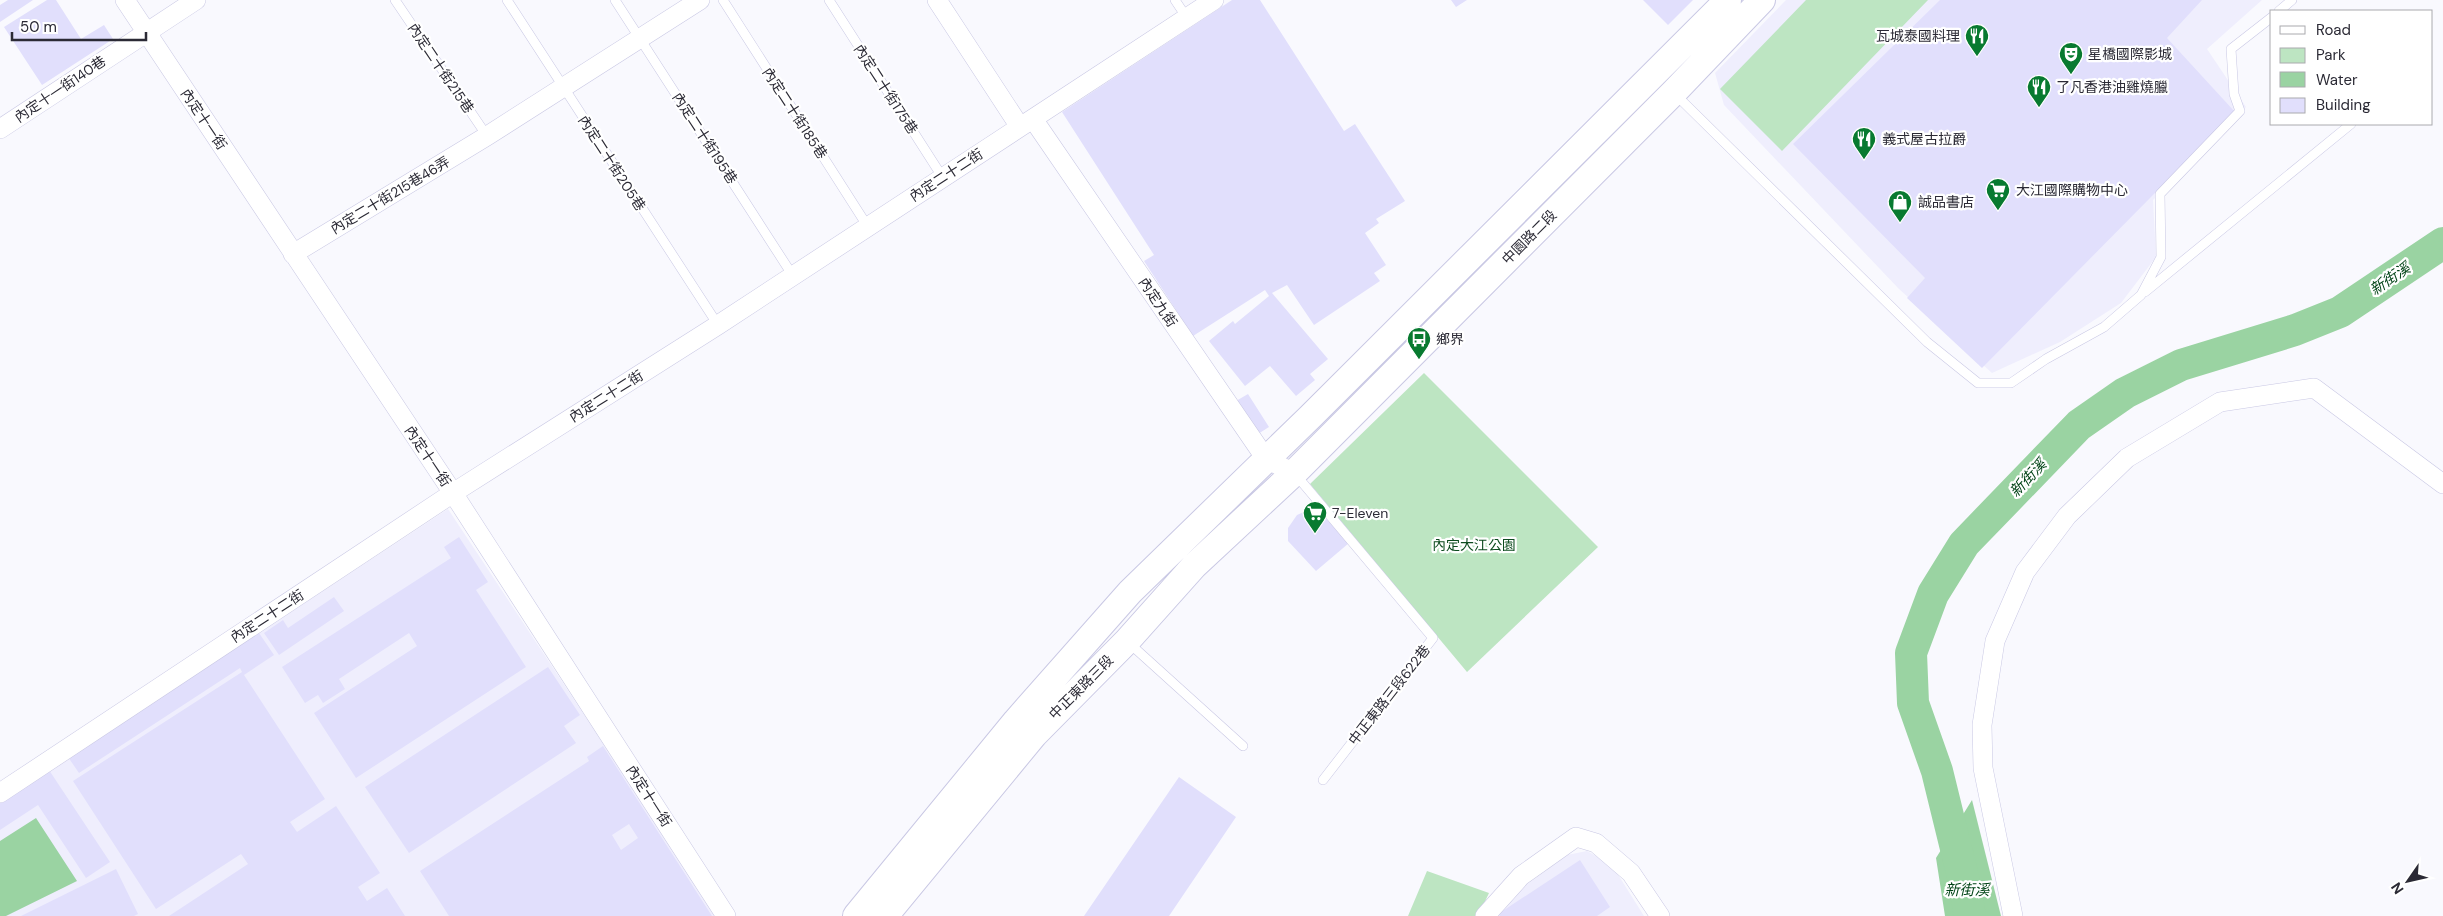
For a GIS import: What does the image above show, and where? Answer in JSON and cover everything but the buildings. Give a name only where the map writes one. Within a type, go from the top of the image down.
[{"type":"main road","name":"中園路二段","points":[[1294,473],[1665,83],[1728,0]]},
{"type":"main road","name":"中園路二段","points":[[856,916],[1016,721],[1130,592],[1266,459],[1665,83],[1762,0]]},
{"type":"main road","name":"中正東路三段","points":[[884,916],[1034,735],[1127,641],[1194,566],[1294,473]]},
{"type":"street","name":"內定十一街","points":[[125,0],[453,493],[726,916]]},
{"type":"street","name":"內定十一街140巷","points":[[0,129],[196,0]]},
{"type":"street","name":"內定二十街215巷46弄","points":[[293,254],[487,136],[700,0]]},
{"type":"street","name":"內定九街","points":[[937,0],[1266,459],[1294,473]]},
{"type":"street","name":"內定二十二街","points":[[0,793],[453,493],[718,325],[1214,0]]},
{"type":"street","points":[[2013,916],[1983,768],[1982,725],[1995,641],[2025,572],[2067,516],[2124,461],[2220,402],[2314,388],[2443,484]]},
{"type":"street","points":[[1485,916],[1521,876],[1576,838],[1596,843],[1631,873],[1660,916]]},
{"type":"lane","name":"內定二十街215巷","points":[[395,0],[487,136]]},
{"type":"lane","name":"內定二十街205巷","points":[[506,0],[718,325]]},
{"type":"lane","name":"內定二十街195巷","points":[[615,0],[793,276]]},
{"type":"lane","name":"內定二十街185巷","points":[[723,0],[868,227]]},
{"type":"lane","name":"內定二十街175巷","points":[[829,0],[943,178]]},
{"type":"lane","points":[[1175,0],[1186,18]]},
{"type":"lane","points":[[2280,10],[2292,0]]},
{"type":"lane","points":[[2141,295],[2161,257],[2160,194],[2240,111],[2234,94],[2231,50],[2270,19]]},
{"type":"lane","points":[[1665,83],[1927,342],[1978,383],[2011,382],[2046,359],[2104,327],[2349,125]]},
{"type":"lane","name":"中正東路三段622巷","points":[[1294,473],[1433,638],[1323,780]]},
{"type":"lane","points":[[1127,641],[1243,746]]},
{"type":"shaded area","name":"大江國際購物中心","points":[[1786,0],[2262,0],[2207,49],[2246,107],[2153,200],[2156,257],[2121,303],[2060,342],[1992,373],[1899,289],[1724,105],[1715,73]]},
{"type":"shaded area","points":[[448,509],[717,916],[0,916],[0,803]]},
{"type":"shaded area","points":[[1587,851],[1612,865],[1644,916],[1497,916],[1510,897],[1567,855]]},
{"type":"green space","points":[[1806,0],[1928,0],[1782,151],[1720,89]]},
{"type":"green space","name":"內定大江公園","points":[[1424,373],[1598,547],[1467,672],[1310,484]]},
{"type":"green space","points":[[1427,871],[1489,893],[1478,916],[1408,916]]},
{"type":"water","name":"新街溪","points":[[1972,800],[2001,916],[1945,916],[1936,858]]},
{"type":"water","points":[[36,818],[77,881],[6,916],[0,916],[0,841]]},
{"type":"waterway","name":"新街溪","points":[[1970,916],[1963,877],[1937,771],[1913,703],[1911,653],[1933,594],[1964,544],[2079,425],[2125,393],[2181,365],[2295,330],[2340,312],[2443,243]]},
{"type":"place","name":"瓦城泰國料理","points":[[1977,57]]},
{"type":"place","name":"星橋國際影城","points":[[2071,75]]},
{"type":"place","name":"了凡香港油雞燒臘","points":[[2039,108]]},
{"type":"place","name":"義式屋古拉爵","points":[[1864,160]]},
{"type":"place","name":"大江國際購物中心","points":[[1998,211]]},
{"type":"place","name":"誠品書店","points":[[1900,223]]},
{"type":"place","name":"鄉界","points":[[1419,360]]},
{"type":"place","name":"7-Eleven","points":[[1315,534]]}]
